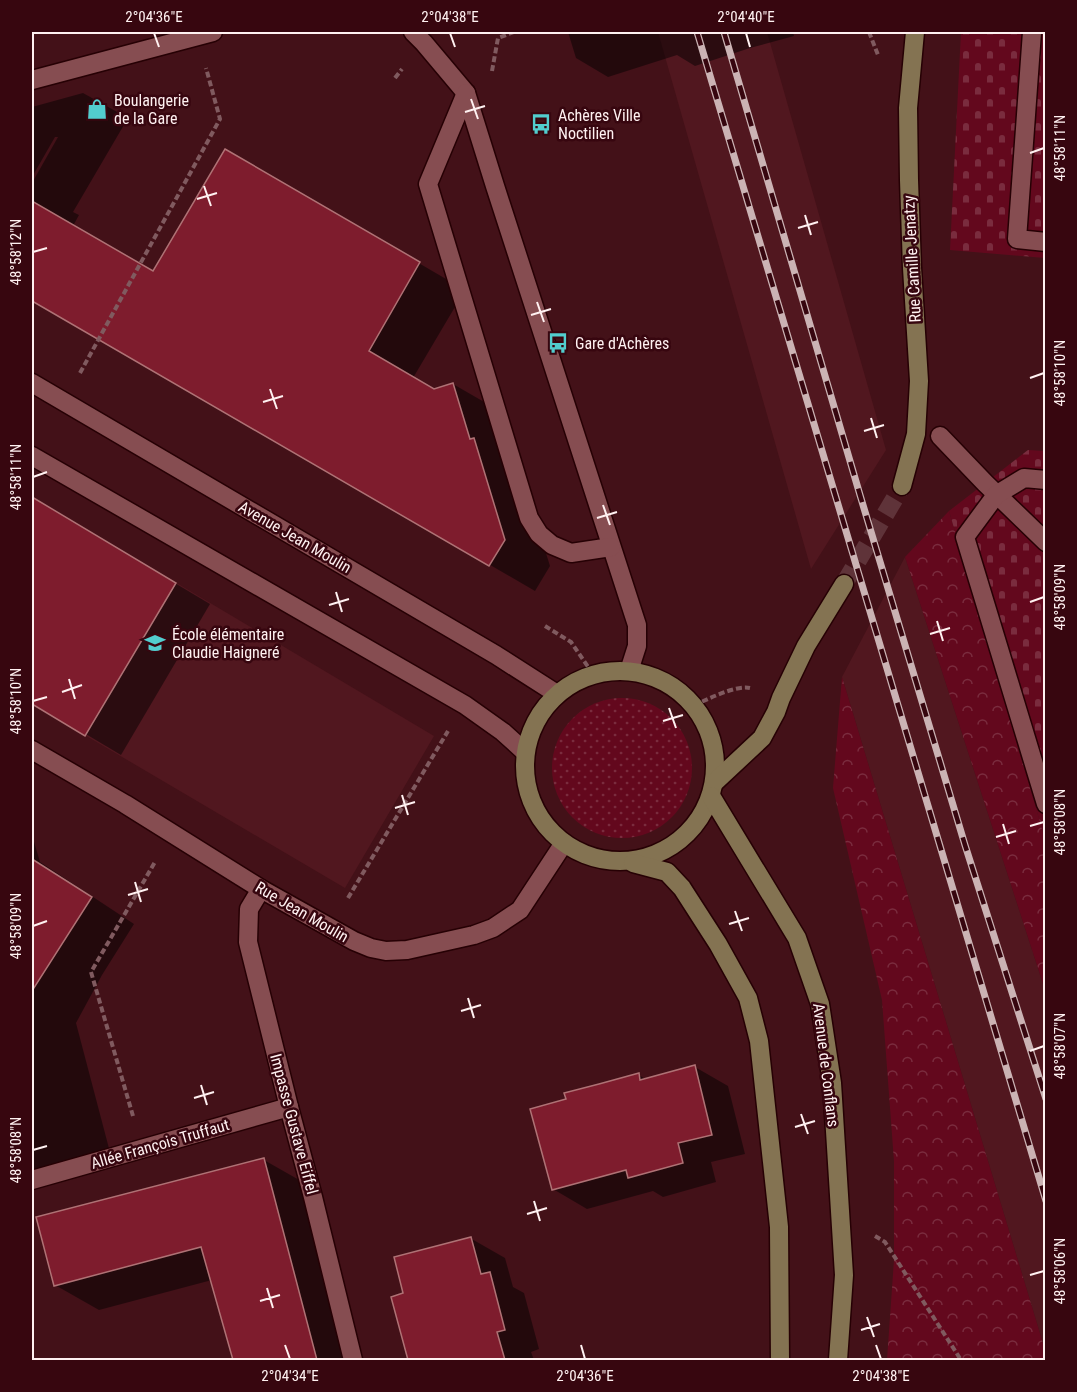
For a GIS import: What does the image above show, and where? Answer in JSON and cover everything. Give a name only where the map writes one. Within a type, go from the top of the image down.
[{"type":"street","points":[[413,32],[466,93],[638,625],[637,646],[629,670]]},
{"type":"street","name":"Rue Camille Jenatzy","points":[[902,486],[916,434],[919,381],[912,268],[908,108],[915,32]]},
{"type":"street","points":[[1032,32],[1017,239],[1046,242]]},
{"type":"street","points":[[32,80],[205,34]]},
{"type":"street","points":[[466,93],[428,184],[529,518],[539,534],[552,545],[571,553],[611,547]]},
{"type":"street","name":"Avenue Jean Moulin","points":[[32,383],[496,655],[557,694]]},
{"type":"street","points":[[940,436],[996,495],[1046,542]]},
{"type":"street","points":[[32,456],[465,705],[503,732],[525,752]]},
{"type":"street","points":[[1046,480],[1024,478],[996,495],[965,537],[1046,804]]},
{"type":"street","points":[[713,789],[762,738],[777,712],[781,698],[806,646],[844,584]]},
{"type":"street","points":[[629,861],[651,857],[671,847],[688,833],[702,816],[713,789],[715,755],[708,728],[694,705],[675,688],[654,676],[629,670],[593,674],[574,682],[557,694],[536,720],[525,752],[527,787],[540,819],[564,843],[595,858],[629,861],[666,872],[682,888],[718,944],[748,998],[759,1041],[779,1227],[780,1360]]},
{"type":"street","name":"Rue Jean Moulin","points":[[32,750],[125,804],[261,889],[354,941],[386,951],[407,950],[474,935],[493,928],[520,909],[564,843]]},
{"type":"street","name":"Avenue de Conflans","points":[[713,789],[797,938],[820,1004],[832,1083],[844,1275],[838,1360]]},
{"type":"street","name":"Impasse Gustave Eiffel","points":[[261,889],[249,909],[248,942],[314,1197],[353,1360]]},
{"type":"street","name":"Allée François Truffaut","points":[[32,1180],[289,1107]]},
{"type":"path","points":[[491,72],[498,38],[514,32]]},
{"type":"path","points":[[74,382],[220,119],[205,34]]},
{"type":"path","points":[[545,626],[571,642],[593,674]]},
{"type":"path","points":[[348,898],[452,725]]},
{"type":"path","points":[[142,1149],[91,972],[158,858]]},
{"type":"path","points":[[872,1234],[885,1242],[961,1360]]},
{"type":"shaded area","points":[[658,32],[767,32],[886,450],[811,569]]},
{"type":"shaded area","name":"École élémentaire Claudie Haigneré","points":[[32,497],[434,736],[345,888],[32,704]]},
{"type":"shaded area","points":[[905,557],[1045,990],[1045,1350],[842,677]]},
{"type":"green space","points":[[961,32],[1045,32],[1045,258],[950,250]]},
{"type":"green space","points":[[1028,450],[1045,451],[1045,839],[949,511]]},
{"type":"green space","points":[[949,511],[1045,839],[1045,990],[905,557]]},
{"type":"green space","points":[[842,677],[1045,1350],[1045,1360],[887,1360],[894,1260],[894,1161],[882,1000],[833,788]]},
{"type":"green space","points":[[622,698],[649,703],[672,718],[687,741],[692,768],[687,795],[672,818],[649,833],[622,838],[595,833],[572,818],[557,795],[552,768],[557,741],[572,718],[595,703]]},
{"type":"building","points":[[225,149],[420,262],[369,351],[434,389],[453,383],[470,439],[474,438],[505,540],[489,566],[32,301],[32,201],[153,271]]},
{"type":"building","points":[[32,497],[176,583],[85,736],[32,704]]},
{"type":"building","points":[[32,859],[92,897],[32,991]]},
{"type":"building","points":[[695,1065],[712,1135],[678,1143],[683,1163],[628,1178],[626,1170],[552,1190],[530,1109],[566,1099],[564,1093],[639,1073],[640,1080]]},
{"type":"building","points":[[264,1158],[317,1360],[233,1360],[201,1247],[54,1286],[36,1217]]},
{"type":"building","points":[[471,1237],[481,1274],[490,1272],[505,1330],[497,1332],[505,1360],[408,1360],[391,1297],[403,1293],[394,1257]]},
{"type":"tunnel","points":[[844,584],[902,486]]},
{"type":"railway","points":[[697,32],[1046,1201]]},
{"type":"railway","points":[[724,32],[965,845],[1046,1099]]},
{"type":"place","name":"Boulangerie de la Gare","points":[[97,109]]},
{"type":"place","name":"Achères Ville Noctilien","points":[[541,124]]},
{"type":"place","name":"Gare d'Achères","points":[[558,343]]},
{"type":"place","name":"École élémentaire Claudie Haigneré","points":[[155,643]]}]
